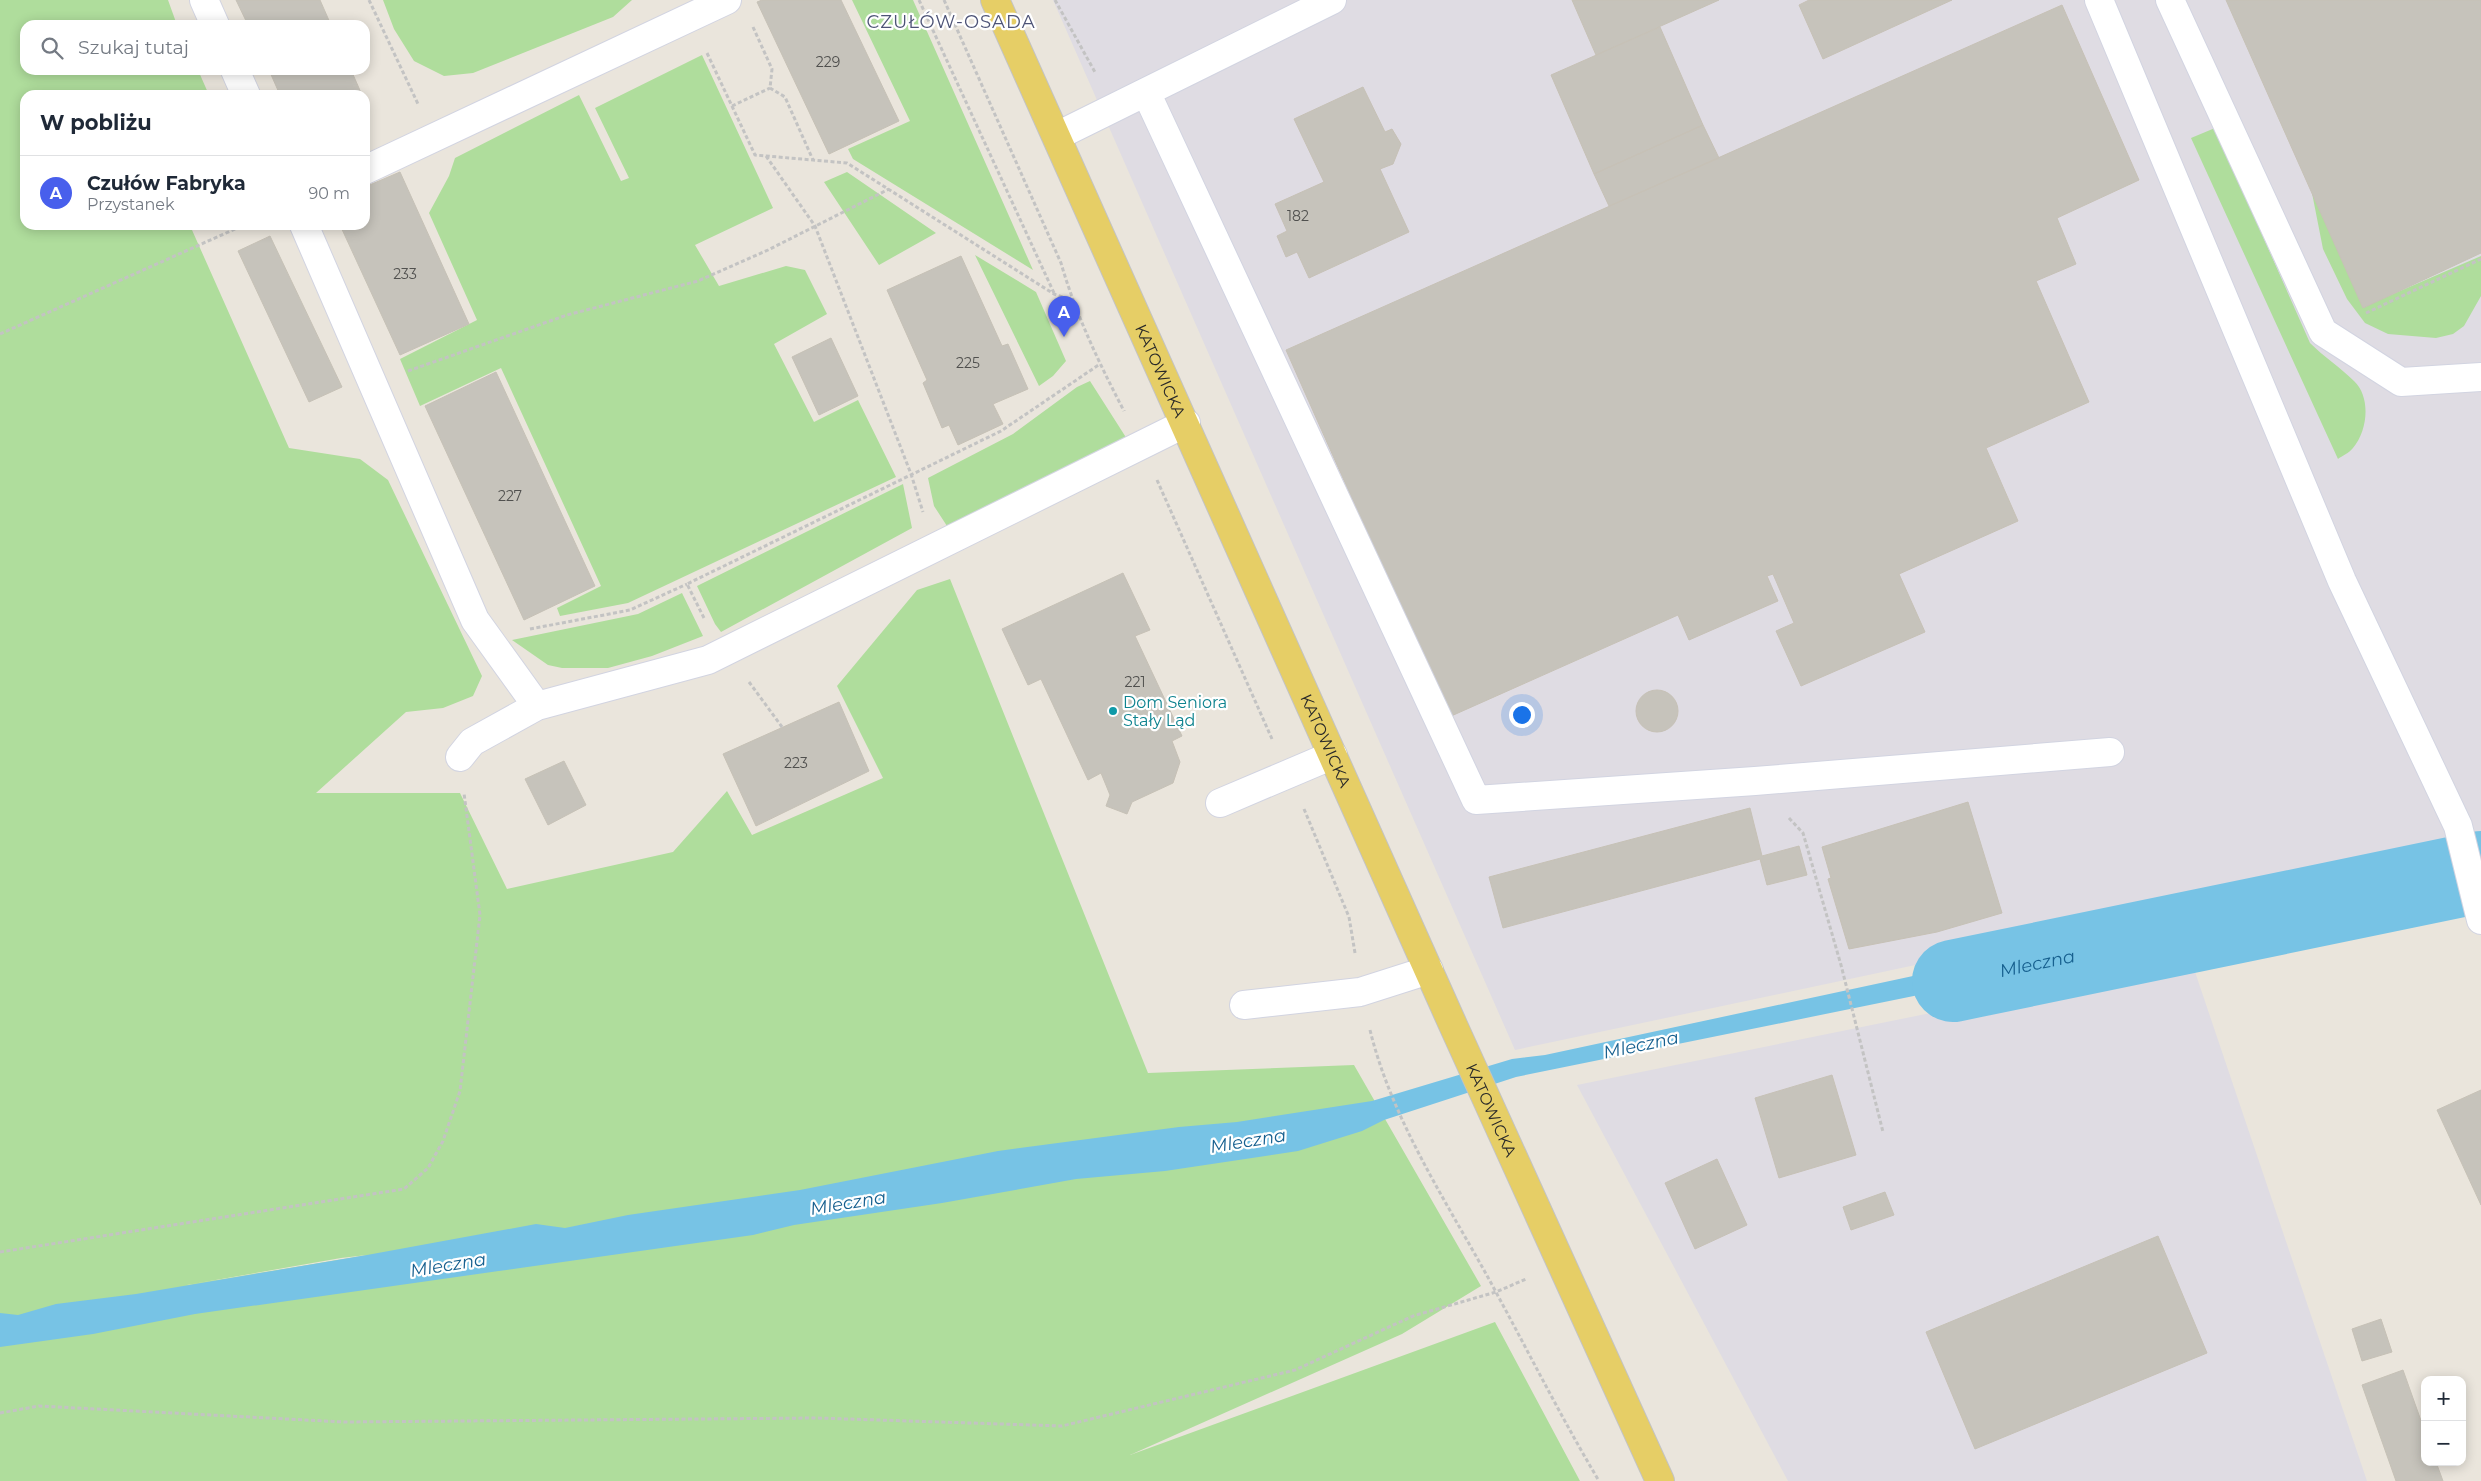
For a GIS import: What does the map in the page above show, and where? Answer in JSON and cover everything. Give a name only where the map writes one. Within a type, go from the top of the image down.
[{"type":"main road","name":"KATOWICKA","points":[[995,0],[1186,423],[1428,970],[1660,1481]]},
{"type":"street","points":[[204,0],[213,20]]},
{"type":"street","points":[[370,168],[727,0]]},
{"type":"street","points":[[1057,136],[1332,0]]},
{"type":"street","points":[[2099,0],[2342,581],[2458,826],[2481,920]]},
{"type":"street","points":[[2170,0],[2323,332],[2401,382],[2481,377]]},
{"type":"street","points":[[237,75],[244,90]]},
{"type":"street","points":[[1146,92],[1476,800],[1755,781],[2110,752]]},
{"type":"street","points":[[306,230],[475,620],[537,706]]},
{"type":"street","points":[[460,758],[472,742],[537,706],[708,660],[1186,423]]},
{"type":"street","points":[[1220,803],[1333,756]]},
{"type":"street","points":[[1244,1005],[1360,992],[1428,970]]},
{"type":"path","points":[[369,0],[435,137]]},
{"type":"path","points":[[919,0],[1054,294]]},
{"type":"path","points":[[944,0],[1061,263],[1072,300],[1100,364],[1141,444],[1289,775],[1349,917],[1360,992],[1376,1058],[1414,1143],[1496,1292],[1563,1420],[1599,1481]]},
{"type":"path","points":[[690,17],[755,155],[848,163],[1054,294],[1072,300]]},
{"type":"path","points":[[753,26],[772,69],[770,88]]},
{"type":"path","points":[[732,106],[770,88]]},
{"type":"path","points":[[770,88],[785,97],[814,160]]},
{"type":"path","points":[[766,155],[815,226],[911,474],[934,547]]},
{"type":"path","points":[[373,386],[395,375],[567,315],[698,281],[889,189]]},
{"type":"path","points":[[0,334],[233,230]]},
{"type":"path","points":[[2323,332],[2481,260]]},
{"type":"path","points":[[526,630],[630,610],[687,584],[1000,431],[1100,364]]},
{"type":"path","points":[[687,584],[709,628],[782,727]]},
{"type":"path","points":[[0,1252],[404,1189],[428,1168],[443,1141],[460,1091],[480,915],[460,758]]},
{"type":"path","points":[[1755,781],[1803,834],[1860,1035],[1883,1132]]},
{"type":"path","points":[[0,1413],[39,1406],[344,1422],[817,1418],[1062,1426],[1295,1370],[1413,1316],[1496,1292],[1562,1265]]},
{"type":"shaded area","points":[[1053,0],[2481,0],[2481,845],[1515,1050]]},
{"type":"shaded area","points":[[2191,960],[2367,1481],[1788,1481],[1577,1085]]},
{"type":"green space","points":[[0,0],[168,0],[175,20],[20,20],[20,75],[200,75],[207,90],[20,90],[20,230],[192,230],[289,448],[360,459],[388,480],[482,676],[473,696],[443,708],[406,712],[316,793],[460,793],[507,889],[673,852],[727,791],[752,835],[883,778],[837,686],[917,590],[950,579],[1148,1073],[1354,1065],[1481,1286],[1402,1334],[1130,1455],[1495,1322],[1580,1481],[0,1481]],"holes":[[[367,1255],[187,1285],[341,1258]]]},
{"type":"green space","points":[[383,0],[632,0],[613,17],[473,73],[444,76],[414,61],[394,29]]},
{"type":"green space","points":[[852,0],[913,0],[1033,270],[853,159],[848,149],[910,121]]},
{"type":"green space","points":[[702,55],[773,208],[695,245],[719,286],[786,266],[805,270],[827,314],[774,344],[814,422],[858,400],[896,477],[628,603],[560,616],[557,608],[601,586],[501,368],[420,406],[400,359],[477,320],[429,213],[449,176],[455,158],[579,95],[621,181],[629,178],[595,108]]},
{"type":"green space","points":[[2215,128],[2310,343],[2354,381],[2363,396],[2366,414],[2362,432],[2353,448],[2338,459],[2191,138]]},
{"type":"green space","points":[[847,172],[936,233],[879,265],[824,182]]},
{"type":"green space","points":[[2312,193],[2363,307],[2481,256],[2481,296],[2464,326],[2453,334],[2436,338],[2388,334],[2365,323],[2347,299],[2323,249]]},
{"type":"green space","points":[[975,255],[1036,292],[1066,361],[1053,376],[1039,386]]},
{"type":"green space","points":[[1090,381],[1127,439],[947,526],[934,506],[928,478],[1013,434],[1077,387]]},
{"type":"green space","points":[[903,484],[912,528],[721,632],[715,624],[697,586]]},
{"type":"green space","points":[[682,593],[703,636],[652,656],[608,668],[562,668],[548,665],[512,640],[638,614]]},
{"type":"water","points":[[2062,944],[2066,965],[1516,1077],[1384,1120],[1362,1131],[1298,1151],[1165,1171],[1076,1179],[942,1203],[794,1225],[753,1235],[195,1314],[93,1334],[0,1347],[0,1313],[18,1315],[56,1304],[136,1294],[536,1224],[565,1228],[628,1215],[800,1190],[998,1151],[1179,1127],[1237,1122],[1372,1101],[1512,1059],[1545,1055]]},
{"type":"building","points":[[236,0],[320,0],[329,20],[246,20]]},
{"type":"building","points":[[762,0],[841,0],[899,121],[829,154],[757,2]]},
{"type":"building","points":[[1572,0],[1719,0],[1596,55]]},
{"type":"building","points":[[1809,0],[1952,0],[1823,59],[1799,5]]},
{"type":"building","points":[[2226,0],[2481,0],[2481,253],[2363,308]]},
{"type":"building","points":[[2062,5],[2139,180],[2057,218],[2076,264],[2036,281],[2089,402],[1986,448],[2018,521],[1899,574],[1925,632],[1801,686],[1776,631],[1794,623],[1773,574],[1767,576],[1778,601],[1689,640],[1678,615],[1449,717],[1286,350]]},
{"type":"building","points":[[1660,27],[1703,125],[1594,174],[1551,75]]},
{"type":"building","points":[[271,75],[353,75],[360,90],[278,90]]},
{"type":"building","points":[[1363,87],[1385,132],[1392,129],[1401,144],[1393,164],[1380,169],[1409,232],[1309,278],[1297,252],[1286,257],[1277,236],[1287,231],[1275,204],[1324,182],[1294,119]]},
{"type":"building","points":[[1703,125],[1719,158],[1609,206],[1594,174]]},
{"type":"building","points":[[400,172],[469,324],[400,355],[342,230],[370,230],[370,185]]},
{"type":"building","points":[[270,236],[342,387],[309,402],[238,251]]},
{"type":"building","points":[[961,256],[1002,346],[1008,344],[1028,389],[993,404],[1003,424],[958,445],[949,425],[942,428],[923,383],[927,380],[887,290]]},
{"type":"building","points":[[831,338],[858,396],[819,415],[792,357]]},
{"type":"building","points":[[496,372],[595,586],[524,620],[425,406]]},
{"type":"building","name":"Dom Seniora Stały Ląd","points":[[1123,573],[1150,630],[1135,636],[1182,736],[1172,741],[1180,762],[1173,783],[1132,802],[1127,814],[1106,806],[1110,795],[1101,773],[1088,780],[1041,679],[1028,685],[1002,629]]},
{"type":"building","points":[[1653,690],[1661,690],[1672,696],[1678,711],[1672,726],[1661,732],[1653,732],[1642,726],[1636,715],[1636,707],[1642,696]]},
{"type":"building","points":[[839,702],[869,771],[756,826],[723,754]]},
{"type":"building","points":[[564,761],[586,805],[548,825],[525,779]]},
{"type":"building","points":[[1968,802],[2002,913],[1937,932],[1849,949],[1828,879],[1831,878],[1822,847]]},
{"type":"building","points":[[1750,808],[1762,856],[1799,846],[1807,875],[1767,885],[1760,859],[1503,928],[1489,877]]},
{"type":"building","points":[[1832,1075],[1856,1155],[1779,1178],[1755,1098]]},
{"type":"building","points":[[2481,1090],[2481,1205],[2437,1110]]},
{"type":"building","points":[[1717,1159],[1747,1225],[1695,1249],[1665,1183]]},
{"type":"building","points":[[1885,1192],[1894,1215],[1851,1230],[1843,1207]]},
{"type":"building","points":[[2158,1236],[2207,1353],[1975,1449],[1926,1332]]},
{"type":"building","points":[[2381,1319],[2392,1352],[2362,1361],[2352,1329]]},
{"type":"building","points":[[2403,1370],[2421,1421],[2421,1466],[2437,1466],[2443,1481],[2396,1481],[2362,1385]]},
{"type":"waterway","name":"Mleczna","points":[[1953,981],[2481,872]]},
{"type":"place","name":"Czułów Fabryka","points":[[1064,337]]},
{"type":"place","name":"Dom Seniora Stały Ląd","points":[[1113,711]]},
{"type":"district","name":"CZUŁÓW-OSADA","points":[[951,22]]}]
